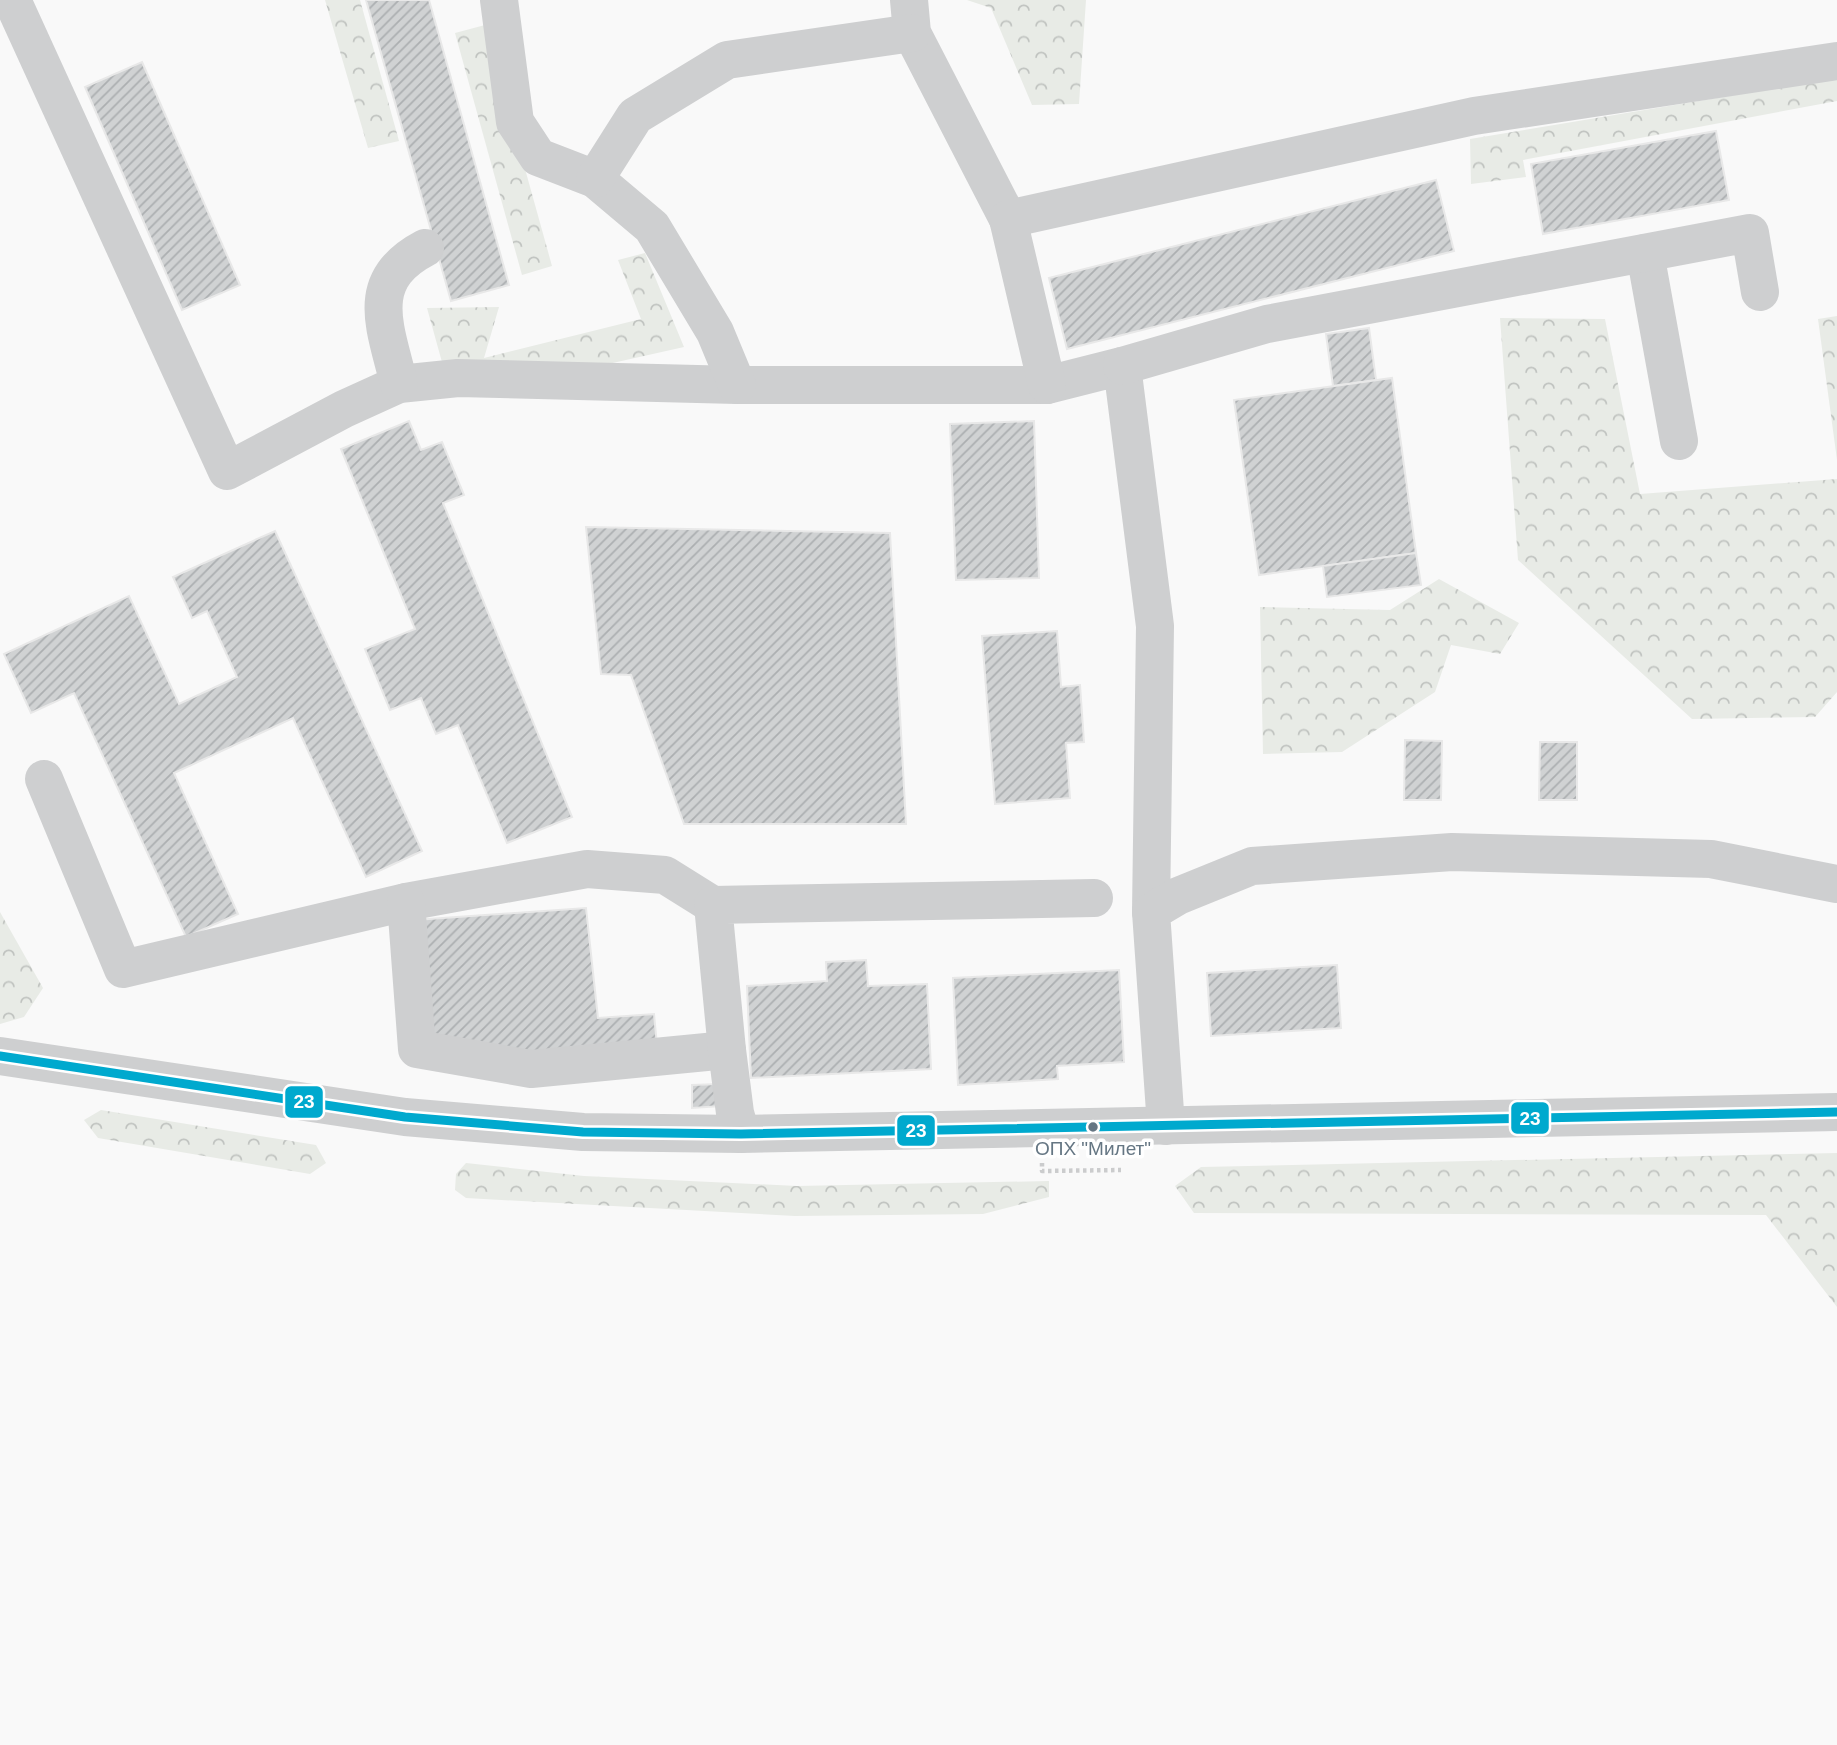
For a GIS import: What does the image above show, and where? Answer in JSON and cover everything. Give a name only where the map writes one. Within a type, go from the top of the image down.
[{"type":"street","points":[[12,0],[227,471],[344,409],[399,384],[458,378],[737,385],[1047,385],[1267,324],[1750,233],[1760,292]]},
{"type":"street","points":[[499,0],[515,122],[538,157],[595,180],[652,227],[715,332],[737,385]]},
{"type":"street","points":[[595,180],[635,116],[727,60],[911,17],[1009,219],[1047,385]]},
{"type":"street","points":[[1009,219],[1474,116],[1837,61]]},
{"type":"street","points":[[399,384],[382,313],[386,286],[402,260],[425,248]]},
{"type":"street","points":[[1645,253],[1678,441]]},
{"type":"street","points":[[1122,366],[1155,626],[1151,912],[1167,1126]]},
{"type":"street","points":[[44,779],[122,968],[405,902],[587,869],[665,875],[713,905],[1094,898]]},
{"type":"street","points":[[1151,912],[1178,896],[1252,866],[1452,852],[1711,859],[1837,884]]},
{"type":"street","points":[[405,902],[417,1049],[531,1069],[727,1050]]},
{"type":"street","points":[[713,905],[727,1050],[735,1113],[741,1134]]},
{"type":"street","points":[[0,1056],[405,1117],[583,1132],[741,1134],[1837,1112]]},
{"type":"green space","points":[[325,0],[360,0],[399,141],[368,148]]},
{"type":"green space","points":[[967,0],[1086,0],[1079,104],[1032,105],[991,8]]},
{"type":"green space","points":[[485,25],[552,266],[522,275],[455,33]]},
{"type":"green space","points":[[1837,78],[1837,101],[1523,160],[1526,177],[1471,184],[1470,139]]},
{"type":"green space","points":[[645,253],[684,347],[559,375],[445,373],[427,308],[499,307],[484,358],[641,319],[618,260]]},
{"type":"green space","points":[[1837,316],[1837,460],[1818,319]]},
{"type":"green space","points":[[1500,318],[1605,319],[1640,494],[1837,479],[1837,692],[1815,717],[1692,719],[1518,560]]},
{"type":"green space","points":[[1439,579],[1519,623],[1500,654],[1451,645],[1435,692],[1342,752],[1263,754],[1260,607],[1390,610]]},
{"type":"green space","points":[[0,912],[43,988],[24,1017],[0,1024]]},
{"type":"green space","points":[[101,1110],[316,1145],[326,1163],[310,1174],[98,1138],[84,1120]]},
{"type":"green space","points":[[1837,1153],[1837,1307],[1766,1215],[1194,1213],[1175,1186],[1201,1167]]},
{"type":"green space","points":[[466,1163],[584,1176],[797,1186],[1049,1181],[1049,1197],[983,1214],[795,1216],[466,1198],[455,1190],[456,1174]]},
{"type":"building","points":[[366,0],[429,0],[509,285],[451,301]]},
{"type":"building","points":[[142,62],[240,285],[182,310],[85,87]]},
{"type":"building","points":[[1716,131],[1729,200],[1543,234],[1531,164]]},
{"type":"building","points":[[1436,180],[1454,251],[1067,349],[1049,278]]},
{"type":"building","points":[[1369,328],[1376,380],[1333,386],[1326,334]]},
{"type":"building","points":[[1392,378],[1416,553],[1259,575],[1234,400]]},
{"type":"building","points":[[409,421],[421,450],[442,442],[464,495],[443,503],[572,817],[507,843],[458,725],[436,734],[421,698],[390,710],[365,649],[415,629],[341,449]]},
{"type":"building","points":[[1034,421],[1039,578],[956,580],[950,424]]},
{"type":"building","points":[[586,527],[890,533],[906,824],[684,824],[631,675],[601,674]]},
{"type":"building","points":[[275,531],[422,851],[366,877],[293,718],[174,773],[238,914],[186,937],[74,693],[31,713],[4,654],[129,596],[179,704],[237,677],[207,611],[192,618],[173,577]]},
{"type":"building","points":[[1416,553],[1421,585],[1327,597],[1323,566]]},
{"type":"building","points":[[1057,631],[1061,687],[1080,685],[1084,742],[1066,743],[1070,798],[995,804],[982,636]]},
{"type":"building","points":[[1405,740],[1442,741],[1441,800],[1404,800]]},
{"type":"building","points":[[1540,742],[1577,742],[1577,800],[1539,800]]},
{"type":"building","points":[[586,908],[598,1018],[654,1014],[657,1045],[535,1055],[429,1042],[415,920]]},
{"type":"building","points":[[866,960],[868,986],[927,984],[931,1069],[751,1078],[747,986],[827,981],[826,962]]},
{"type":"building","points":[[1337,965],[1341,1028],[1211,1036],[1207,973]]},
{"type":"building","points":[[1119,970],[1124,1062],[1057,1066],[1058,1079],[958,1085],[953,978]]},
{"type":"building","points":[[720,1084],[721,1106],[692,1108],[692,1085]]},
{"type":"transit line","name":"23","points":[[0,1056],[405,1117],[583,1132],[741,1134],[1837,1112]]},
{"type":"place","name":"ОПХ \"Милет\"","points":[[1093,1127]]}]
